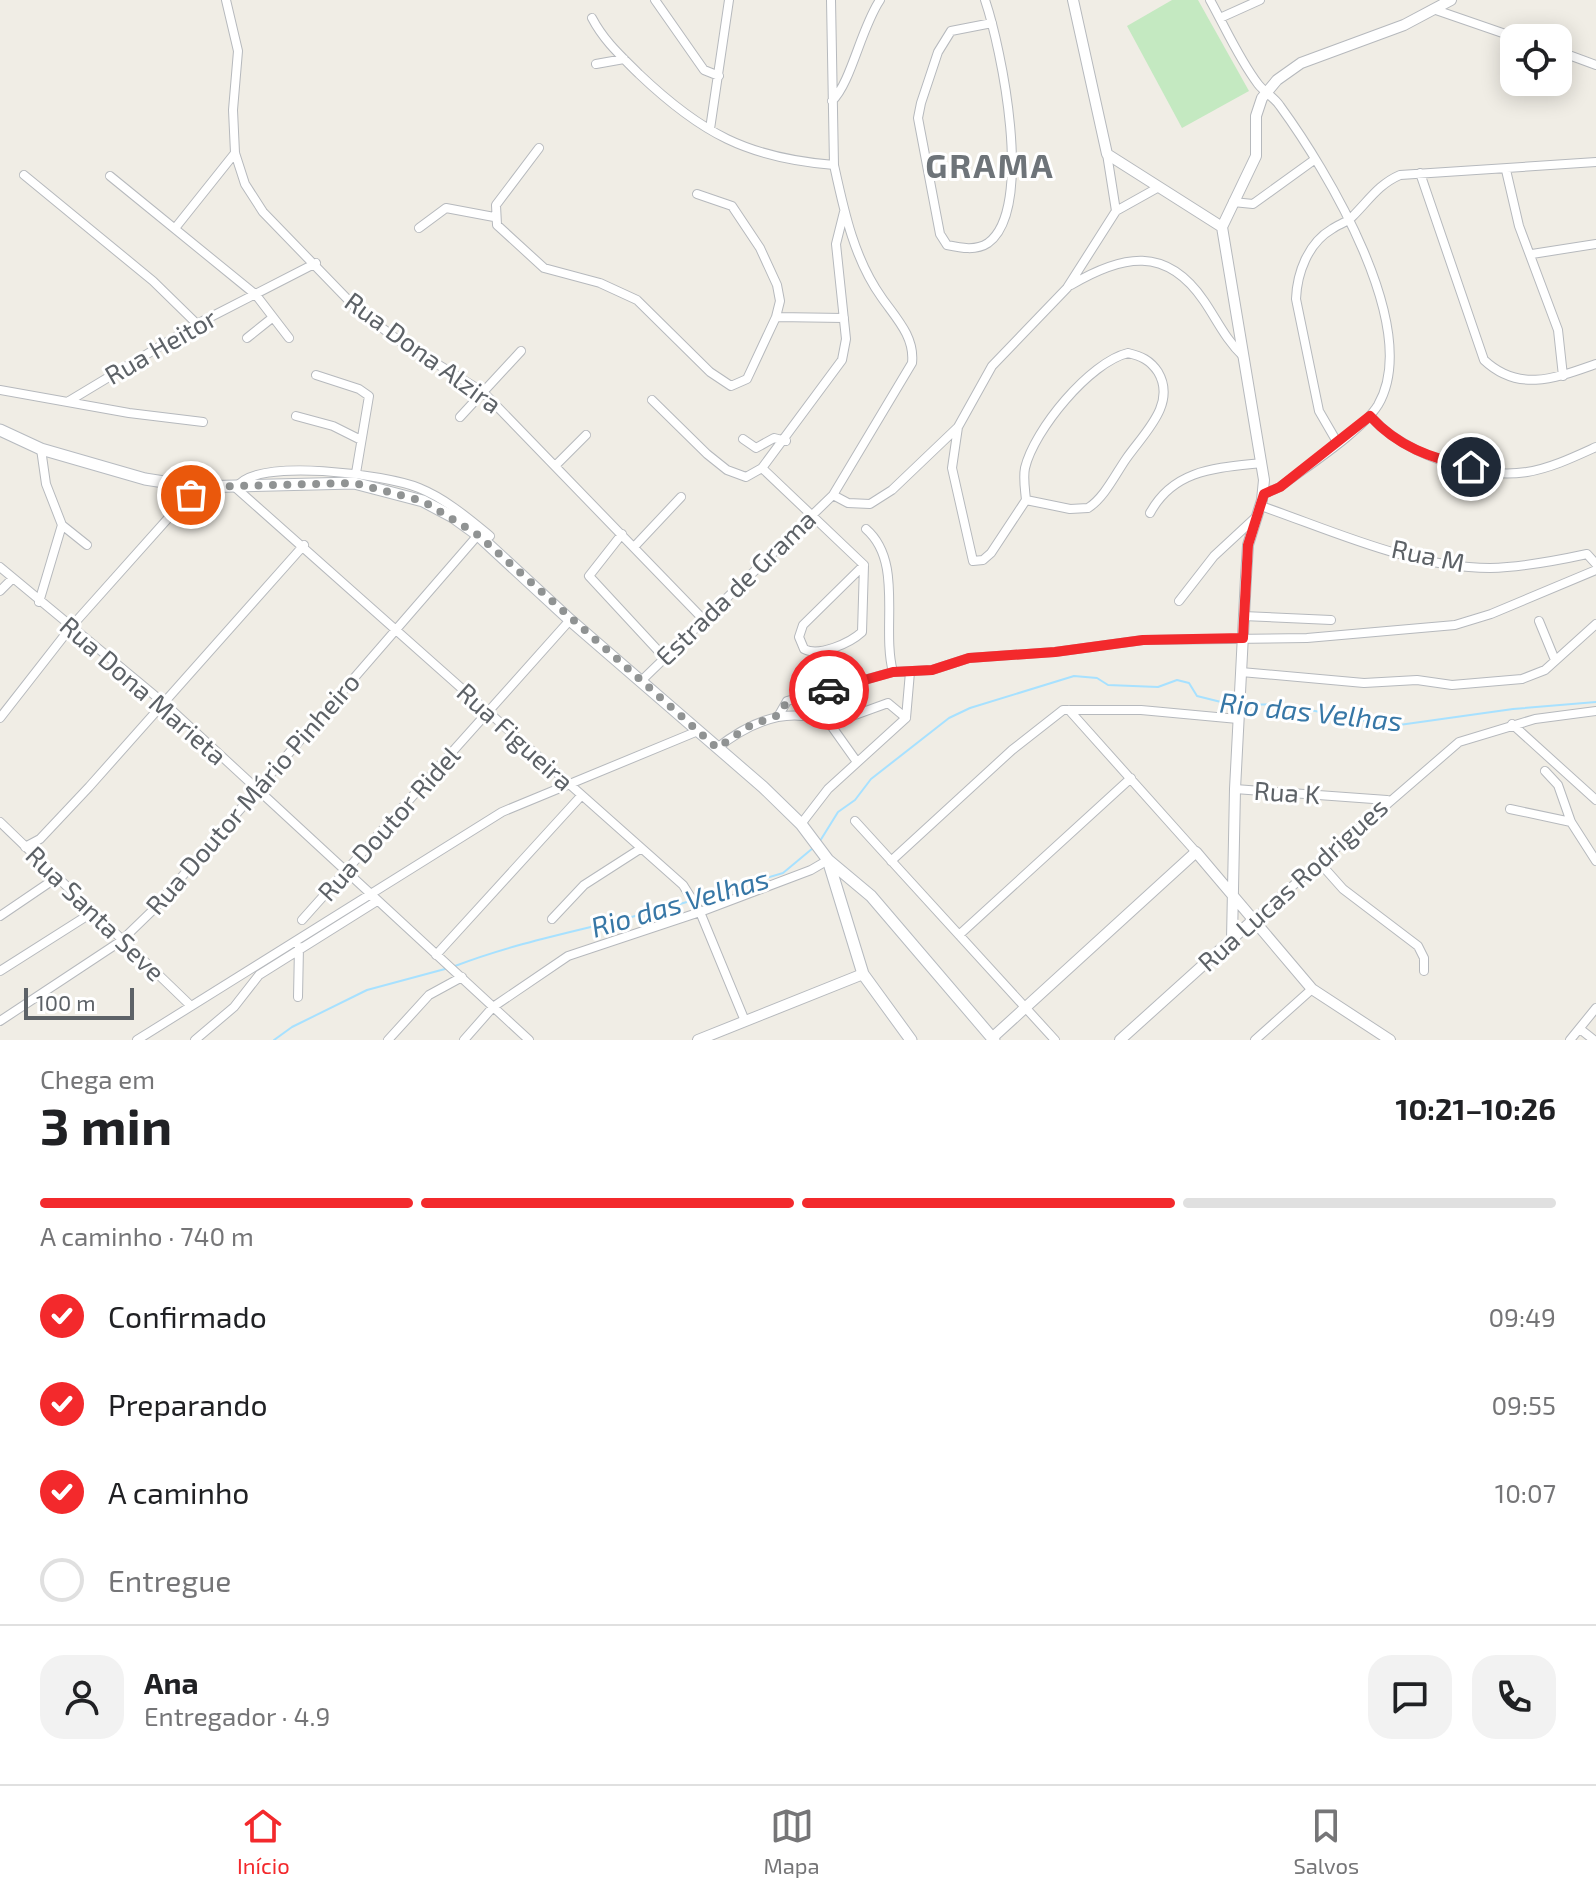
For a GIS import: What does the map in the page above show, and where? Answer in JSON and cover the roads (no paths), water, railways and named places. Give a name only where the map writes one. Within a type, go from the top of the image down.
[{"type":"main road","points":[[0,430],[41,449],[145,479],[196,487],[354,483],[423,501],[484,536],[570,620],[801,824],[825,856],[853,878],[993,1039]]},
{"type":"main road","points":[[825,856],[863,974],[911,1040]]},
{"type":"main road","points":[[836,892],[841,880],[853,878]]},
{"type":"street","name":"Rua Dona Alzira","points":[[226,0],[238,51],[233,110],[235,153],[245,184],[263,212],[316,263],[357,309],[398,340],[483,392],[703,619]]},
{"type":"street","points":[[655,0],[704,70],[719,76]]},
{"type":"street","points":[[710,129],[729,0]]},
{"type":"street","points":[[652,400],[727,470],[746,477],[762,468],[786,441],[842,360],[846,339],[836,244],[844,210],[834,165],[831,0]]},
{"type":"street","points":[[831,102],[839,94],[856,45],[880,0]]},
{"type":"street","points":[[985,0],[992,23],[1009,117],[1013,169],[998,231],[987,244],[964,248],[947,245],[940,234],[918,118],[938,52],[951,31],[992,23]]},
{"type":"street","points":[[1073,0],[1107,154],[1116,211]]},
{"type":"street","points":[[1210,0],[1258,85],[1280,106],[1351,219],[1383,310],[1391,353],[1385,390],[1370,416],[1280,487],[1264,494]]},
{"type":"street","points":[[1220,18],[1260,0]]},
{"type":"street","points":[[1232,939],[1235,789],[1248,545],[1264,494],[1262,463],[1222,227],[1256,156],[1256,116],[1267,92],[1301,63],[1370,38],[1451,0]]},
{"type":"street","points":[[1433,9],[1500,32]]},
{"type":"street","points":[[592,18],[607,43],[689,119],[751,150],[794,161],[834,165]]},
{"type":"street","points":[[1572,56],[1596,65]]},
{"type":"street","points":[[596,64],[624,59]]},
{"type":"street","points":[[539,148],[496,205],[494,217],[507,236],[544,268],[620,290],[637,300],[728,386],[747,379],[776,317],[780,301],[777,285],[748,227],[732,206],[697,194]]},
{"type":"street","points":[[176,227],[235,153]]},
{"type":"street","points":[[1107,154],[1222,227]]},
{"type":"street","points":[[1233,202],[1253,204],[1314,160]]},
{"type":"street","points":[[1337,442],[1319,411],[1310,377],[1296,283],[1316,243],[1329,230],[1351,219],[1390,179],[1420,173],[1596,162]]},
{"type":"street","points":[[1506,170],[1519,226],[1558,330],[1563,376]]},
{"type":"street","points":[[1420,173],[1484,360],[1509,377],[1526,381],[1563,376],[1596,364]]},
{"type":"street","points":[[24,175],[153,281],[197,324]]},
{"type":"street","points":[[110,176],[256,295],[289,338]]},
{"type":"street","points":[[833,495],[861,506],[879,500],[958,427],[992,366],[1067,288],[1116,211],[1159,187]]},
{"type":"street","points":[[419,228],[446,208],[494,217]]},
{"type":"street","name":"Estrada de Grama","points":[[640,682],[833,495],[907,374],[913,356],[907,334],[862,265],[844,210]]},
{"type":"street","points":[[1532,254],[1596,244]]},
{"type":"street","points":[[1067,288],[1119,262],[1154,261],[1177,271],[1190,282],[1231,344],[1243,356]]},
{"type":"street","name":"Rua Heitor","points":[[69,401],[197,324],[316,263]]},
{"type":"street","points":[[776,317],[844,318]]},
{"type":"street","points":[[247,338],[272,318]]},
{"type":"street","points":[[460,417],[521,351]]},
{"type":"street","points":[[958,427],[952,468],[973,561],[983,560],[991,553],[1026,500],[1025,469],[1031,452],[1088,375],[1103,362],[1128,353],[1142,356],[1154,366],[1166,390],[1162,407],[1094,505],[1083,510],[1026,500]]},
{"type":"street","points":[[316,375],[368,394],[356,473]]},
{"type":"street","points":[[0,390],[129,413],[203,422]]},
{"type":"street","points":[[296,416],[333,426],[361,440]]},
{"type":"street","points":[[1370,416],[1396,441],[1413,450],[1491,471],[1527,472],[1594,448]]},
{"type":"street","points":[[556,465],[586,435]]},
{"type":"street","points":[[743,439],[756,448],[774,438],[786,441]]},
{"type":"street","points":[[41,449],[46,484],[62,525],[87,545]]},
{"type":"street","points":[[1150,513],[1159,497],[1188,475],[1262,463]]},
{"type":"street","points":[[762,468],[864,565],[862,632],[854,639],[817,653],[804,649],[799,637],[803,625],[864,565]]},
{"type":"street","points":[[236,488],[240,480],[251,476],[319,471],[356,473],[419,488],[456,508],[484,536]]},
{"type":"street","points":[[0,718],[71,627],[196,487]]},
{"type":"street","name":"Rua Figueira","points":[[236,488],[304,545],[692,897],[745,1021]]},
{"type":"street","points":[[634,547],[681,497]]},
{"type":"street","name":"Rua M","points":[[1261,506],[1436,562],[1489,568],[1544,563],[1587,554],[1596,567]]},
{"type":"street","points":[[1179,601],[1214,556],[1255,518]]},
{"type":"street","points":[[39,602],[62,525]]},
{"type":"street","points":[[866,529],[876,538],[885,558],[888,649],[893,672]]},
{"type":"street","points":[[622,534],[589,576],[664,657]]},
{"type":"street","name":"Rua Doutor Mário Pinheiro","points":[[0,1021],[121,941],[171,891],[396,630],[484,536]]},
{"type":"street","points":[[25,847],[40,839],[165,704],[304,545]]},
{"type":"street","name":"Rua Dona Marieta","points":[[0,567],[165,704],[529,1040]]},
{"type":"street","points":[[779,715],[787,701],[893,672],[932,670],[969,658],[1055,652],[1143,640],[1378,634],[1455,625],[1491,614],[1596,567]]},
{"type":"street","points":[[0,591],[12,579]]},
{"type":"street","points":[[1243,616],[1331,620]]},
{"type":"street","name":"Rua Doutor Ridel","points":[[302,920],[348,873],[570,620]]},
{"type":"street","points":[[1539,621],[1555,660]]},
{"type":"street","points":[[1241,672],[1364,683],[1417,680],[1472,685],[1534,676],[1596,624]]},
{"type":"street","points":[[801,824],[828,789],[906,718],[910,672]]},
{"type":"street","points":[[830,724],[888,703],[906,718]]},
{"type":"street","points":[[891,861],[1048,718],[1069,710],[1141,710],[1238,717]]},
{"type":"street","points":[[1069,710],[1196,852],[1312,989],[1390,1040]]},
{"type":"street","points":[[1512,724],[1596,711]]},
{"type":"street","points":[[717,748],[751,725],[779,715],[816,717],[830,724],[857,762]]},
{"type":"street","points":[[1512,724],[1596,800]]},
{"type":"street","name":"Rua Lucas Rodrigues","points":[[1120,1040],[1387,800],[1470,736],[1512,724]]},
{"type":"street","points":[[195,1040],[234,1007],[259,975],[298,946],[370,894],[502,812],[698,731]]},
{"type":"street","points":[[1545,771],[1558,785],[1571,822],[1596,861]]},
{"type":"street","points":[[959,935],[1131,778]]},
{"type":"street","name":"Rua K","points":[[1235,789],[1387,800]]},
{"type":"street","points":[[439,957],[581,796]]},
{"type":"street","points":[[1510,809],[1571,822]]},
{"type":"street","points":[[855,821],[1055,1040]]},
{"type":"street","name":"Rua Santa Seve","points":[[0,822],[191,1006]]},
{"type":"street","points":[[552,919],[584,885],[640,849]]},
{"type":"street","points":[[993,1039],[1196,852]]},
{"type":"street","points":[[464,1040],[493,1007],[568,956],[811,870],[825,856]]},
{"type":"street","points":[[1319,862],[1343,889],[1418,946],[1424,958],[1424,971]]},
{"type":"street","points":[[0,916],[56,878]]},
{"type":"street","points":[[137,1040],[377,901]]},
{"type":"street","points":[[0,971],[93,912]]},
{"type":"street","points":[[298,946],[298,997]]},
{"type":"street","points":[[698,1040],[863,974]]},
{"type":"street","points":[[388,1040],[429,995],[461,975]]},
{"type":"street","points":[[1255,1040],[1312,989]]},
{"type":"street","points":[[1570,1040],[1596,1008]]},
{"type":"street","points":[[1580,1029],[1594,1040]]},
{"type":"waterway","name":"Rio das Velhas","points":[[820,841],[838,812],[855,800],[871,779],[949,718],[970,708],[1074,676],[1097,678],[1108,685],[1158,687],[1177,680],[1189,683],[1197,696],[1233,705]]},
{"type":"waterway","name":"Rio das Velhas","points":[[1244,705],[1279,704],[1392,726],[1513,709],[1596,702]]},
{"type":"waterway","name":"Rio das Velhas","points":[[696,899],[783,873],[813,848]]},
{"type":"waterway","name":"Rio das Velhas","points":[[455,966],[512,947],[690,901]]},
{"type":"waterway","name":"Rio das Velhas","points":[[274,1040],[292,1027],[367,990],[445,969]]},
{"type":"district","name":"GRAMA","points":[[990,166]]}]
